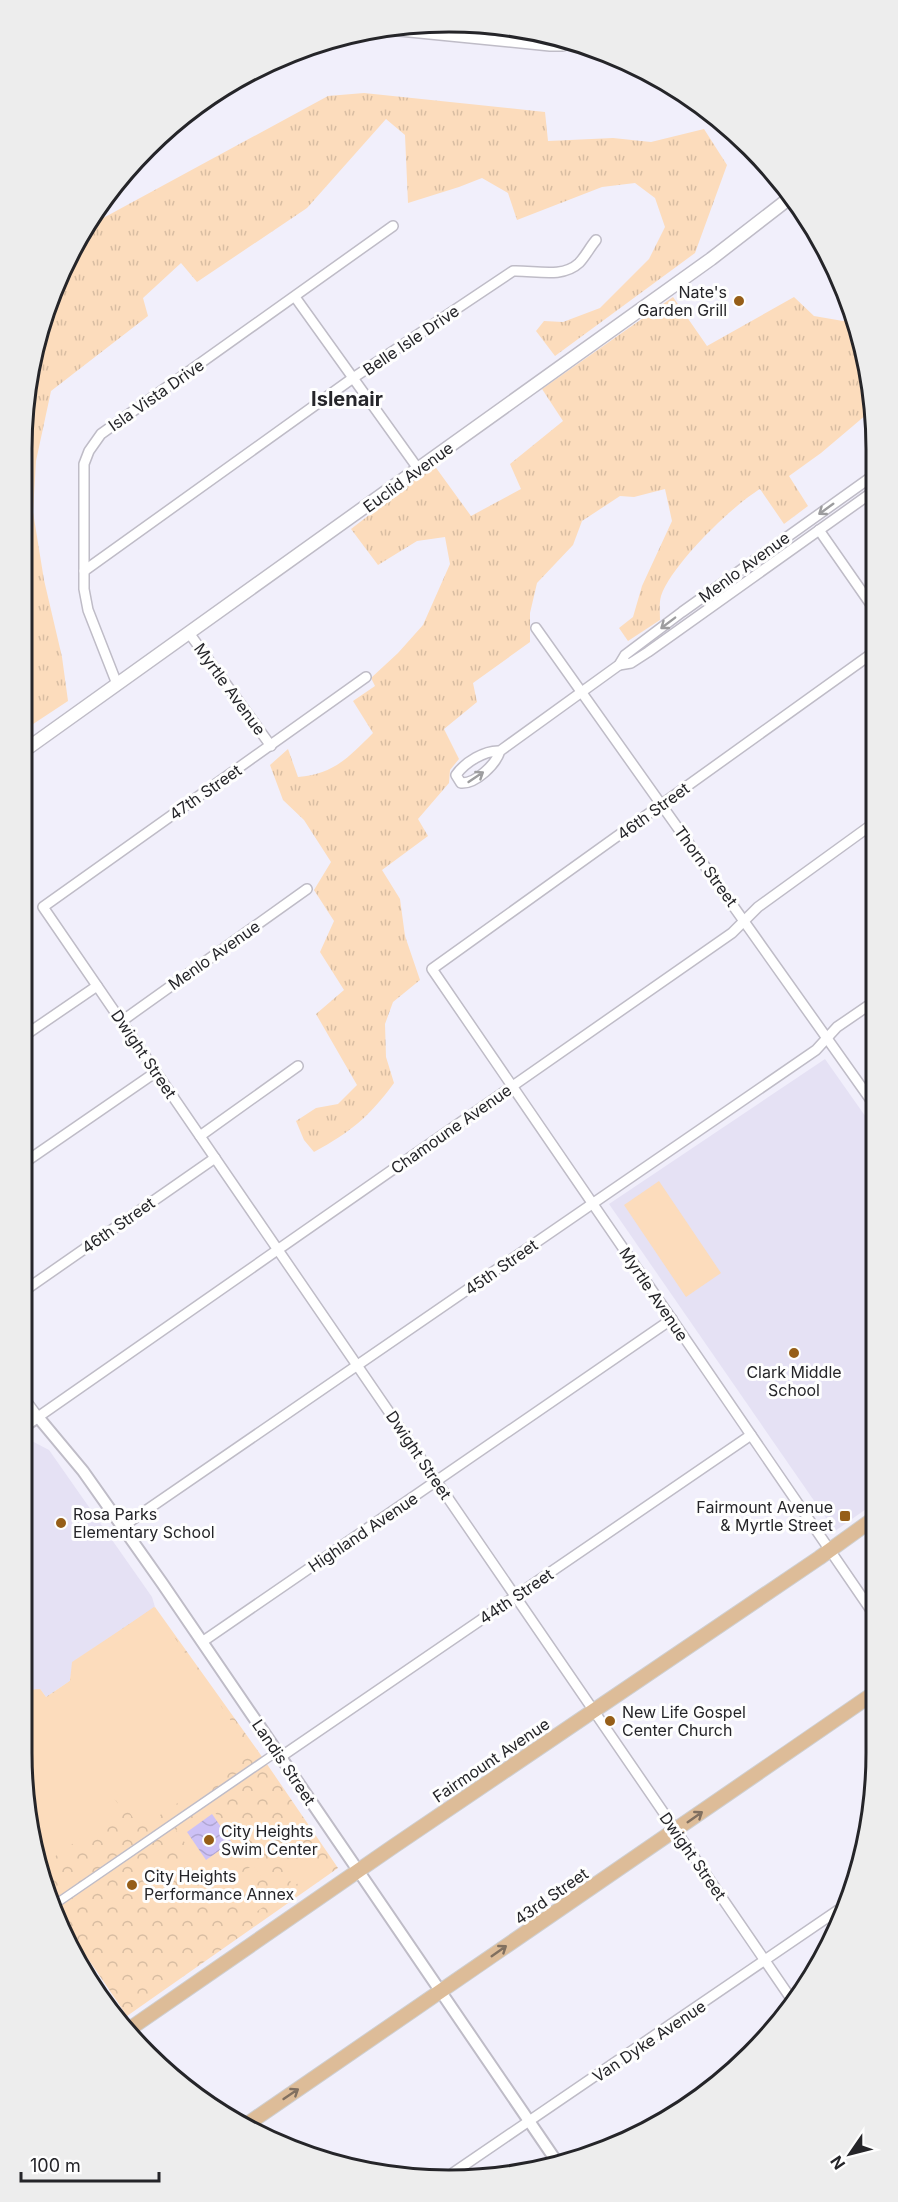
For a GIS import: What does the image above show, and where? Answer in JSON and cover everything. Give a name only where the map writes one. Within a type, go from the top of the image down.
[{"type":"main road","name":"Euclid Avenue","points":[[32,745],[419,470],[711,259],[785,202]]},
{"type":"main road","name":"Fairmount Avenue","points":[[133,2026],[866,1524]]},
{"type":"main road","name":"43rd Street","points":[[252,2121],[866,1699]]},
{"type":"street","points":[[416,33],[557,46]]},
{"type":"street","name":"Isla Vista Drive","points":[[117,684],[88,610],[84,589],[84,464],[89,451],[101,434],[393,226]]},
{"type":"street","name":"Belle Isle Drive","points":[[84,570],[353,378],[513,271],[561,273],[578,264],[596,240]]},
{"type":"street","points":[[295,297],[419,470]]},
{"type":"street","name":"Menlo Avenue","points":[[500,751],[492,750],[477,758],[459,771],[456,775],[458,780],[467,784],[484,772],[498,758],[500,751],[619,665],[625,655],[866,480]]},
{"type":"street","name":"Menlo Avenue","points":[[619,665],[631,663],[648,652],[866,497]]},
{"type":"street","points":[[819,530],[866,598]]},
{"type":"street","name":"Thorn Street","points":[[536,628],[866,1093]]},
{"type":"street","name":"Myrtle Avenue","points":[[189,633],[271,746]]},
{"type":"street","name":"46th Street","points":[[432,969],[866,658]]},
{"type":"street","name":"47th Street","points":[[43,907],[366,677]]},
{"type":"street","name":"Chamoune Avenue","points":[[32,1420],[279,1251],[732,933],[744,919],[866,829]]},
{"type":"street","name":"Menlo Avenue","points":[[122,1021],[307,889]]},
{"type":"street","name":"Dwight Street","points":[[43,907],[789,1995]]},
{"type":"street","name":"Myrtle Avenue","points":[[432,969],[866,1603]]},
{"type":"street","points":[[32,1030],[97,986]]},
{"type":"street","name":"45th Street","points":[[122,1527],[816,1050],[827,1036],[866,1008]]},
{"type":"street","points":[[200,1136],[298,1066]]},
{"type":"street","points":[[32,1157],[156,1072]]},
{"type":"street","name":"46th Street","points":[[32,1285],[215,1158]]},
{"type":"street","name":"Highland Avenue","points":[[202,1642],[672,1319]]},
{"type":"street","name":"Landis Street","points":[[32,1408],[83,1471],[282,1756],[553,2157]]},
{"type":"street","name":"44th Street","points":[[282,1756],[751,1435]]},
{"type":"street","points":[[59,1901],[271,1756],[282,1756]]},
{"type":"street","name":"Van Dyke Avenue","points":[[458,2170],[835,1912]]},
{"type":"shaded area","name":"Clark Middle School","points":[[825,1059],[866,1117],[866,1509],[835,1531],[609,1204]]},
{"type":"shaded area","name":"Rosa Parks Elementary School","points":[[32,1441],[49,1450],[152,1597],[155,1607],[73,1662],[70,1681],[46,1697],[40,1689],[32,1692]]},
{"type":"green space","points":[[364,93],[545,112],[548,141],[613,138],[651,142],[704,129],[727,165],[695,253],[555,356],[536,331],[544,321],[563,322],[600,308],[649,259],[665,227],[655,198],[635,183],[602,187],[517,220],[508,193],[482,178],[408,203],[405,135],[386,119],[307,208],[197,282],[181,263],[143,298],[148,316],[51,391],[36,461],[33,512],[44,580],[62,657],[68,701],[32,725],[32,422],[46,341],[63,289],[87,240],[100,221],[328,96]]},
{"type":"green space","points":[[673,297],[707,346],[794,297],[814,316],[843,321],[845,319],[858,368],[865,416],[821,453],[789,476],[808,506],[784,524],[760,489],[748,497],[704,537],[677,568],[661,596],[660,620],[628,641],[619,628],[633,617],[642,586],[672,521],[665,489],[634,497],[620,496],[582,521],[573,545],[537,583],[530,613],[530,642],[473,683],[477,702],[444,729],[459,759],[450,770],[449,783],[418,819],[428,836],[382,870],[400,899],[405,936],[420,980],[393,1002],[385,1024],[386,1057],[394,1083],[358,1123],[339,1138],[314,1152],[304,1140],[296,1121],[316,1108],[338,1104],[357,1085],[316,1014],[344,990],[320,952],[334,921],[314,890],[331,862],[304,820],[283,800],[270,765],[288,749],[298,777],[322,772],[348,757],[373,733],[353,701],[375,686],[371,678],[423,625],[450,564],[445,537],[417,541],[378,565],[351,529],[434,465],[471,516],[521,489],[510,464],[563,421],[542,389]]},
{"type":"green space","points":[[659,1181],[721,1273],[686,1297],[624,1205]]},
{"type":"green space","points":[[154,1607],[252,1752],[147,1824],[136,1822],[115,1791],[111,1794],[122,1809],[46,1862],[32,1780],[32,1690],[40,1689],[46,1698],[70,1681],[73,1663]]},
{"type":"green space","points":[[155,1607],[338,1868],[127,2016],[78,1944],[63,1913],[46,1861],[35,1807],[32,1780],[32,1690],[40,1689],[46,1697],[70,1681],[72,1662]]},
{"type":"green space","name":"City Heights Swim Center","points":[[211,1807],[244,1852],[248,1850],[253,1856],[213,1883],[176,1830]]},
{"type":"green space","points":[[296,1833],[305,1845],[278,1864],[269,1852]]},
{"type":"green space","points":[[312,1855],[320,1868],[294,1886],[285,1874]]},
{"type":"green space","points":[[253,1865],[262,1878],[235,1896],[226,1884]]},
{"type":"green space","points":[[268,1886],[276,1898],[249,1917],[241,1904]]},
{"type":"water","points":[[212,1814],[237,1850],[228,1855],[223,1848],[206,1860],[187,1832]]},
{"type":"place","name":"Nate's Garden Grill","points":[[739,301]]},
{"type":"place","name":"Clark Middle School","points":[[794,1353]]},
{"type":"place","name":"Fairmount Avenue & Myrtle Street","points":[[845,1516]]},
{"type":"place","name":"Rosa Parks Elementary School","points":[[61,1523]]},
{"type":"place","name":"New Life Gospel Center Church","points":[[610,1721]]},
{"type":"place","name":"City Heights Swim Center","points":[[209,1840]]},
{"type":"place","name":"City Heights Performance Annex","points":[[132,1885]]},
{"type":"district","name":"Islenair","points":[[347,399]]}]
